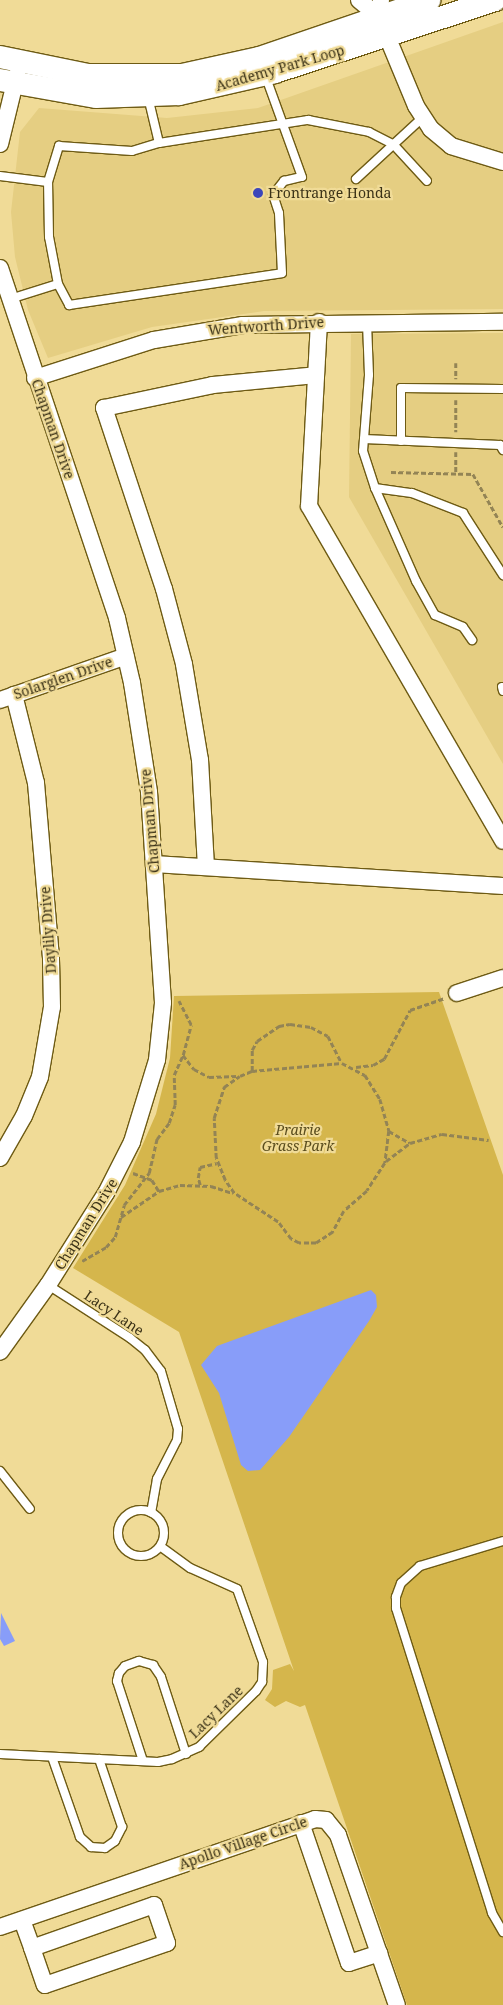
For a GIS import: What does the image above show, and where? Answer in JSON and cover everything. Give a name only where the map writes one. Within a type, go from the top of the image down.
[{"type":"street","points":[[359,0],[382,17],[422,118],[451,146],[503,162]]},
{"type":"street","name":"Academy Park Loop","points":[[10,60],[88,75],[182,75],[259,58],[429,0]]},
{"type":"street","name":"Academy Park Loop","points":[[7,83],[96,97],[148,97],[213,88],[265,75],[382,17],[495,0]]},
{"type":"street","points":[[0,144],[10,60]]},
{"type":"street","name":"Chapman Drive","points":[[0,268],[35,378],[117,618],[126,656],[144,752],[154,864],[163,1004],[152,1081],[132,1142],[120,1167],[48,1285],[0,1352]]},
{"type":"street","points":[[319,322],[309,506],[503,841]]},
{"type":"street","name":"Wentworth Drive","points":[[35,378],[125,348],[181,334],[243,325],[319,322],[503,322]]},
{"type":"street","points":[[206,867],[200,760],[184,664],[164,590],[104,408],[213,385],[316,375]]},
{"type":"street","name":"Solarglen Drive","points":[[7,698],[126,656]]},
{"type":"street","name":"Daylily Drive","points":[[0,1158],[24,1116],[40,1077],[49,1032],[52,992],[36,783],[7,698]]},
{"type":"street","points":[[154,864],[503,886]]},
{"type":"street","points":[[457,993],[503,978]]},
{"type":"street","name":"Apollo Village Circle","points":[[0,1927],[301,1823],[315,1819],[326,1820],[335,1828],[397,2005]]},
{"type":"street","points":[[301,1823],[349,1963],[379,1953]]},
{"type":"street","points":[[22,1920],[45,1985],[167,1943],[154,1905],[32,1948]]},
{"type":"lane","points":[[265,75],[283,125],[302,177],[284,181],[273,195],[279,213],[282,273],[69,305],[58,284],[49,237],[48,182],[59,146],[132,151],[159,143],[283,125],[308,120],[369,132],[394,144],[427,182]]},
{"type":"lane","points":[[148,97],[159,143]]},
{"type":"lane","points":[[356,179],[422,118]]},
{"type":"lane","points":[[0,176],[48,182]]},
{"type":"lane","points":[[9,299],[58,284]]},
{"type":"lane","points":[[367,323],[368,375],[363,451],[375,488],[416,581],[435,615],[463,627],[472,640]]},
{"type":"lane","points":[[401,441],[401,388],[503,389]]},
{"type":"lane","points":[[364,439],[500,445],[503,450]]},
{"type":"lane","points":[[375,488],[412,493],[463,513],[503,575]]},
{"type":"lane","name":"Lacy Lane","points":[[48,1285],[130,1338],[145,1350],[161,1371],[178,1429],[177,1440],[157,1479],[151,1512]]},
{"type":"lane","points":[[0,1471],[30,1509]]},
{"type":"lane","points":[[139,1510],[151,1512],[160,1518],[164,1528],[161,1546],[146,1556],[132,1554],[121,1545],[118,1536],[120,1523],[128,1514],[139,1510]]},
{"type":"lane","points":[[503,1541],[420,1566],[401,1583],[396,1597],[396,1608],[492,1913],[503,1932]]},
{"type":"lane","name":"Lacy Lane","points":[[0,1754],[158,1762],[186,1754],[199,1747],[256,1691],[262,1682],[263,1662],[237,1590],[190,1568],[161,1546]]},
{"type":"lane","points":[[143,1761],[117,1681],[119,1673],[125,1666],[139,1661],[153,1665],[161,1677],[186,1754]]},
{"type":"lane","points":[[52,1757],[80,1837],[84,1843],[98,1848],[115,1841],[122,1827],[100,1759]]},
{"type":"path","points":[[456,363],[456,473]]},
{"type":"path","points":[[391,472],[473,474],[503,527]]},
{"type":"path","points":[[234,1193],[217,1163],[214,1118],[224,1087],[240,1076],[252,1071],[342,1063],[355,1067],[373,1065],[384,1059],[410,1010],[457,993]]},
{"type":"path","points":[[252,1071],[252,1050],[257,1041],[278,1026],[290,1024],[312,1027],[328,1036],[342,1063]]},
{"type":"path","points":[[183,1055],[194,1068],[208,1078],[240,1076]]},
{"type":"path","points":[[355,1067],[373,1086],[386,1114],[389,1131],[385,1163]]},
{"type":"path","points":[[389,1131],[410,1143]]},
{"type":"path","points":[[121,1217],[158,1191],[200,1185],[234,1193],[278,1222],[291,1239],[299,1243],[316,1243],[333,1232],[344,1211],[367,1191],[385,1163],[410,1143],[442,1134],[489,1140]]},
{"type":"path","points":[[200,1185],[198,1178],[200,1167],[217,1163]]},
{"type":"path","points":[[132,1173],[152,1180],[158,1191]]},
{"type":"shaded area","name":"Frontrange Honda","points":[[503,22],[503,309],[264,311],[152,327],[48,358],[28,310],[15,257],[11,212],[20,132],[39,108],[167,118],[258,108]]},
{"type":"shaded area","points":[[503,333],[503,764],[349,497],[351,334]]},
{"type":"green space","name":"Prairie Grass Park","points":[[439,992],[503,1175],[503,2005],[407,2005],[305,1705],[300,1707],[286,1701],[275,1707],[265,1700],[272,1689],[273,1670],[290,1664],[294,1671],[179,1332],[73,1268],[125,1185],[156,1114],[170,1058],[174,996]]},
{"type":"water","points":[[371,1290],[376,1295],[377,1307],[369,1321],[289,1437],[260,1470],[248,1471],[241,1465],[219,1393],[201,1365],[217,1346]]},
{"type":"water","points":[[1,1613],[15,1641],[4,1646],[0,1639]]},
{"type":"place","name":"Frontrange Honda","points":[[258,193]]}]
